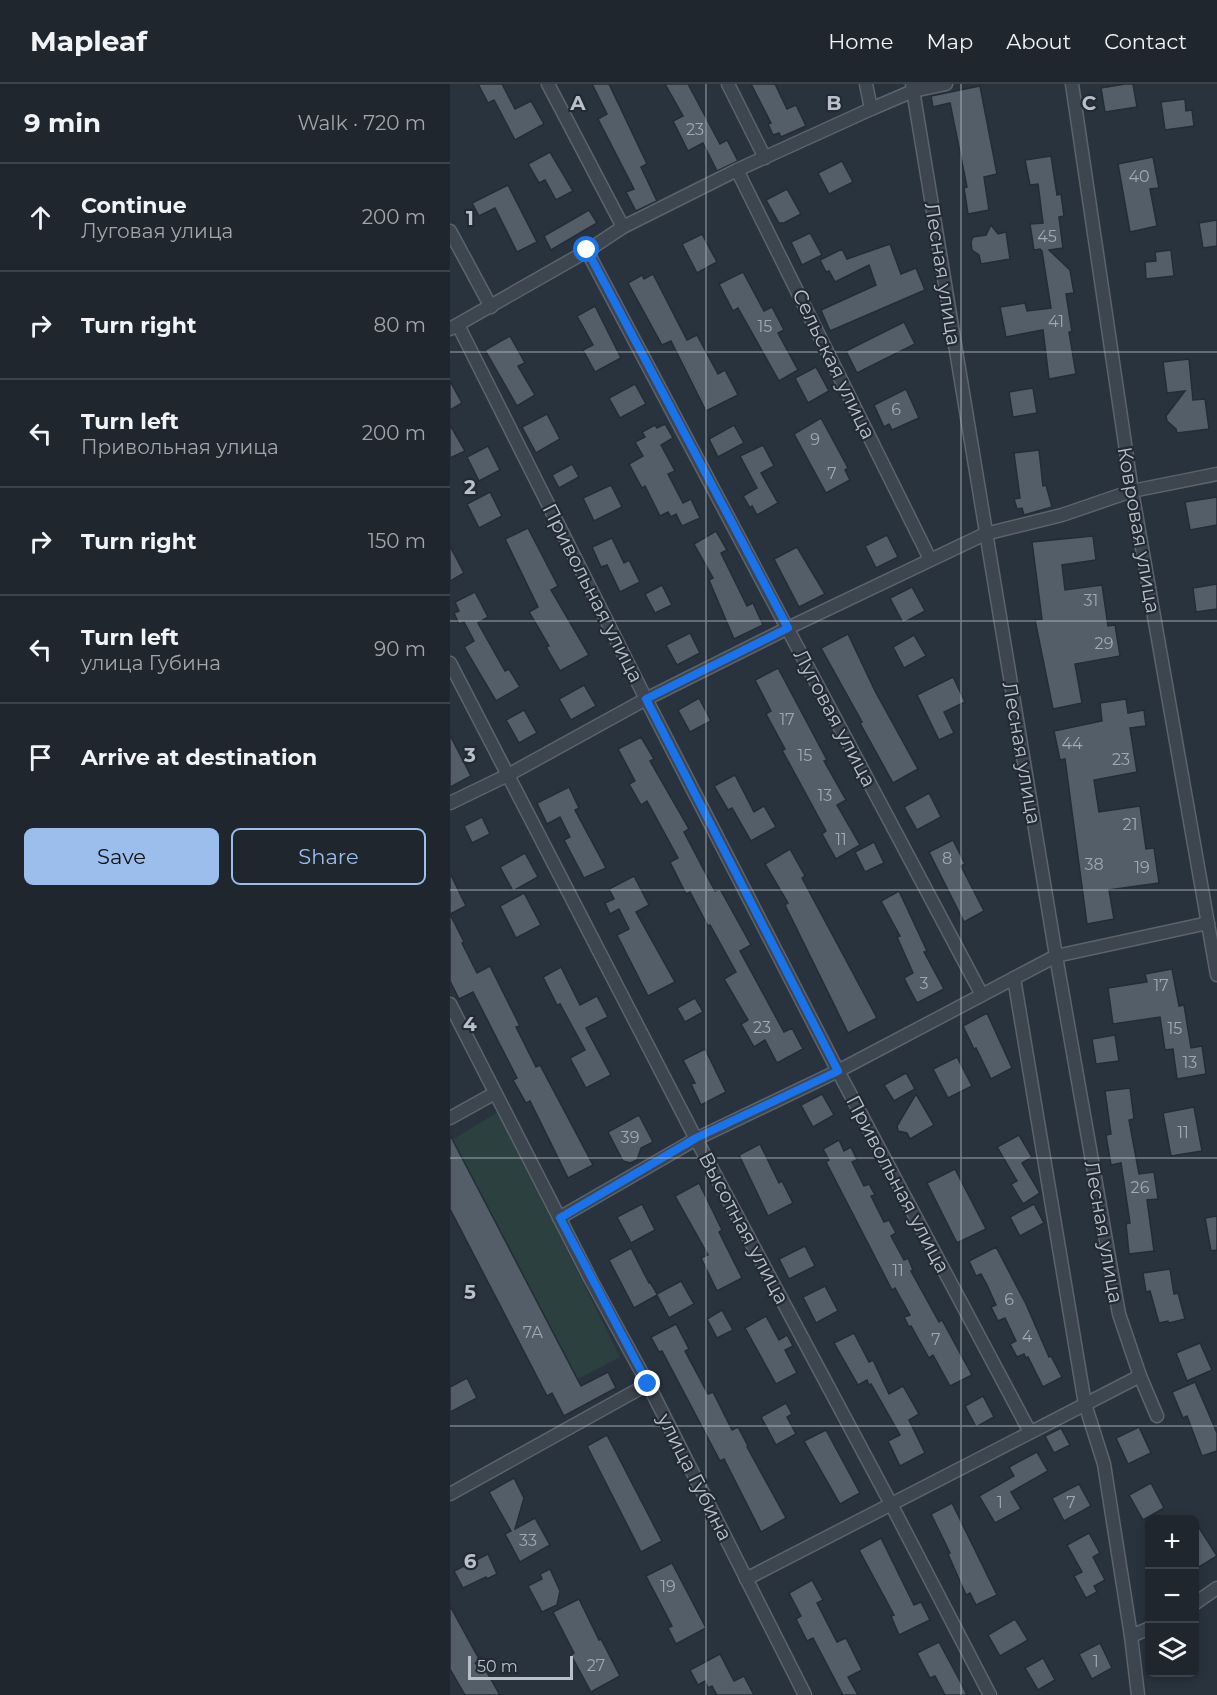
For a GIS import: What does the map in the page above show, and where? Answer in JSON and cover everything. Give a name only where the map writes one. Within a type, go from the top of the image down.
[{"type":"street","points":[[548,84],[623,227]]},
{"type":"street","points":[[728,84],[765,158]]},
{"type":"street","points":[[866,84],[871,109]]},
{"type":"street","points":[[454,327],[623,227],[737,170],[913,88],[946,84]]},
{"type":"street","name":"Ковровая улица","points":[[1072,84],[1132,491],[1217,975]]},
{"type":"street","name":"Лесная улица","points":[[913,88],[985,534],[1119,1314],[1140,1376],[1157,1416]]},
{"type":"street","name":"Сельская улица","points":[[737,170],[930,559]]},
{"type":"street","points":[[450,231],[491,307]]},
{"type":"street","name":"Луговая улица","points":[[587,250],[982,995]]},
{"type":"street","name":"Привольная улица","points":[[454,327],[838,1071],[1030,1432]]},
{"type":"street","points":[[450,803],[508,775],[646,699],[985,534],[1062,515],[1132,491],[1217,474]]},
{"type":"street","name":"Высотная улица","points":[[450,663],[696,1138],[990,1695]]},
{"type":"street","points":[[560,1218],[696,1138],[838,1071],[1056,956],[1208,923]]},
{"type":"street","points":[[1014,978],[1085,1404],[1104,1464],[1138,1695]]},
{"type":"street","name":"улица Губина","points":[[450,1004],[648,1384],[805,1695]]},
{"type":"street","points":[[450,1118],[495,1093]]},
{"type":"street","points":[[746,1579],[1140,1376]]},
{"type":"street","points":[[450,1494],[648,1384]]},
{"type":"street","points":[[1199,1601],[1217,1588]]},
{"type":"street","points":[[1131,1636],[1145,1630]]},
{"type":"green space","points":[[498,1112],[620,1357],[578,1379],[452,1140]]},
{"type":"building","points":[[478,84],[502,84],[515,109],[531,101],[544,124],[515,140],[494,100],[488,103]]},
{"type":"building","points":[[592,84],[609,84],[647,164],[641,167],[657,201],[636,211],[626,192],[634,189],[598,119],[607,114]]},
{"type":"building","points":[[665,84],[688,84],[720,144],[727,140],[738,161],[717,171],[703,143],[688,151],[673,121],[683,116]]},
{"type":"building","points":[[751,84],[775,84],[787,109],[796,105],[806,126],[781,137],[779,133],[773,135],[768,124],[771,123]]},
{"type":"building","points":[[1133,84],[1137,107],[1105,112],[1101,88]]},
{"type":"building","points":[[980,86],[997,174],[984,177],[989,210],[968,214],[964,188],[967,187],[950,103],[933,107],[931,96]]},
{"type":"building","points":[[1185,99],[1186,111],[1192,110],[1194,126],[1165,130],[1161,102]]},
{"type":"building","points":[[550,152],[573,191],[556,200],[545,180],[539,183],[528,164]]},
{"type":"building","points":[[1051,156],[1057,195],[1061,194],[1064,216],[1059,217],[1063,248],[1049,250],[1070,270],[1074,293],[1066,294],[1076,374],[1049,379],[1043,330],[1006,337],[1000,307],[1025,303],[1027,311],[1051,308],[1042,251],[1034,250],[1030,224],[1043,223],[1038,184],[1030,185],[1025,160]]},
{"type":"building","points":[[1153,157],[1159,188],[1150,189],[1157,226],[1130,232],[1118,164]]},
{"type":"building","points":[[842,161],[853,182],[829,194],[818,173]]},
{"type":"building","points":[[508,185],[537,242],[517,252],[495,208],[479,216],[472,203]]},
{"type":"building","points":[[787,189],[801,214],[784,223],[779,223],[766,200]]},
{"type":"building","points":[[589,210],[597,223],[551,250],[544,236]]},
{"type":"building","points":[[1217,220],[1217,246],[1203,248],[1199,223]]},
{"type":"building","points":[[991,225],[998,234],[1006,232],[1010,259],[981,264],[979,255],[972,250],[971,242],[973,237],[986,235]]},
{"type":"building","points":[[810,233],[822,255],[802,265],[791,242]]},
{"type":"building","points":[[702,234],[717,262],[697,273],[682,244]]},
{"type":"building","points":[[890,244],[901,274],[916,268],[925,290],[830,331],[821,310],[876,285],[869,265],[835,282],[829,271],[826,272],[820,260],[842,249],[847,259]]},
{"type":"building","points":[[1171,250],[1174,276],[1146,279],[1145,262],[1156,261],[1155,252]]},
{"type":"building","points":[[743,272],[764,311],[772,307],[784,330],[778,333],[798,370],[779,381],[738,308],[733,311],[719,284]]},
{"type":"building","points":[[653,274],[687,340],[697,335],[718,374],[725,370],[738,395],[706,411],[671,341],[662,345],[628,283],[642,275],[644,279]]},
{"type":"building","points":[[595,306],[621,358],[595,372],[583,350],[593,345],[577,316]]},
{"type":"building","points":[[904,322],[915,344],[857,373],[846,351]]},
{"type":"building","points":[[510,336],[525,363],[518,366],[535,395],[517,406],[485,350]]},
{"type":"building","points":[[1189,359],[1193,400],[1205,399],[1209,429],[1177,433],[1167,421],[1166,416],[1185,391],[1167,393],[1163,362]]},
{"type":"building","points":[[816,367],[829,391],[808,403],[795,378]]},
{"type":"building","points":[[450,381],[462,403],[450,410]]},
{"type":"building","points":[[635,384],[646,404],[620,418],[609,398]]},
{"type":"building","points":[[1033,388],[1037,413],[1013,417],[1009,392]]},
{"type":"building","points":[[906,389],[919,418],[892,430],[889,424],[884,427],[874,405]]},
{"type":"building","points":[[547,414],[560,439],[536,453],[522,427]]},
{"type":"building","points":[[821,418],[848,468],[845,470],[850,480],[826,493],[794,434]]},
{"type":"building","points":[[665,424],[673,438],[661,445],[675,471],[668,474],[683,503],[691,499],[700,518],[682,526],[676,514],[671,517],[668,512],[660,516],[645,486],[642,488],[629,464],[643,456],[635,442],[645,437],[642,432],[655,425],[657,428]]},
{"type":"building","points":[[450,425],[465,451],[450,458]]},
{"type":"building","points":[[734,425],[744,443],[718,457],[709,439]]},
{"type":"building","points":[[763,445],[774,466],[761,473],[778,503],[757,515],[743,496],[757,488],[740,456]]},
{"type":"building","points":[[488,446],[500,470],[479,481],[467,457]]},
{"type":"building","points":[[1039,450],[1043,486],[1046,485],[1052,507],[1024,515],[1022,508],[1017,509],[1014,499],[1020,498],[1014,453]]},
{"type":"building","points":[[572,464],[579,477],[559,488],[552,475]]},
{"type":"building","points":[[611,485],[622,507],[594,521],[583,498]]},
{"type":"building","points":[[490,492],[502,516],[479,528],[467,504]]},
{"type":"building","points":[[1217,497],[1217,525],[1190,530],[1185,502]]},
{"type":"building","points":[[528,528],[558,586],[551,590],[589,655],[560,671],[546,647],[549,646],[529,612],[538,607],[505,539]]},
{"type":"building","points":[[716,531],[727,550],[721,553],[747,606],[753,603],[763,625],[734,639],[709,580],[713,578],[694,544]]},
{"type":"building","points":[[887,535],[898,557],[876,568],[865,546]]},
{"type":"building","points":[[1093,536],[1096,560],[1062,565],[1065,590],[1102,585],[1108,626],[1115,625],[1120,656],[1075,664],[1082,703],[1053,709],[1035,620],[1042,619],[1032,542]]},
{"type":"building","points":[[612,538],[624,563],[629,560],[640,582],[620,592],[607,565],[601,567],[592,547]]},
{"type":"building","points":[[450,546],[464,573],[450,581]]},
{"type":"building","points":[[797,547],[825,594],[799,607],[774,559]]},
{"type":"building","points":[[1217,584],[1217,609],[1196,612],[1193,588]]},
{"type":"building","points":[[662,585],[672,605],[655,613],[645,594]]},
{"type":"building","points":[[912,587],[925,611],[903,623],[890,598]]},
{"type":"building","points":[[475,592],[488,617],[478,623],[505,671],[509,669],[520,687],[496,701],[464,647],[474,641],[464,622],[459,624],[454,613],[459,611],[455,602]]},
{"type":"building","points":[[690,633],[700,653],[677,665],[666,645]]},
{"type":"building","points":[[848,634],[875,691],[918,769],[893,783],[821,648]]},
{"type":"building","points":[[914,635],[926,656],[904,668],[893,647]]},
{"type":"building","points":[[778,668],[846,800],[837,805],[860,845],[836,859],[822,834],[826,831],[782,750],[785,749],[766,714],[771,711],[755,680]]},
{"type":"building","points":[[953,677],[965,702],[944,712],[954,733],[939,740],[917,695]]},
{"type":"building","points":[[584,685],[596,706],[571,720],[559,699]]},
{"type":"building","points":[[699,698],[711,721],[690,732],[678,710]]},
{"type":"building","points":[[1126,699],[1128,713],[1144,710],[1146,726],[1130,728],[1137,772],[1094,780],[1099,812],[1140,806],[1146,849],[1154,848],[1159,883],[1109,890],[1114,919],[1087,924],[1065,759],[1060,760],[1054,731],[1102,721],[1100,703]]},
{"type":"building","points":[[524,710],[537,733],[519,743],[506,720]]},
{"type":"building","points":[[450,735],[471,776],[450,787]]},
{"type":"building","points":[[641,737],[654,759],[650,761],[689,829],[684,832],[715,891],[720,889],[751,945],[740,951],[784,1032],[792,1028],[803,1049],[777,1063],[765,1040],[754,1047],[741,1024],[748,1020],[724,979],[736,972],[690,892],[686,894],[670,862],[678,858],[647,801],[641,805],[629,784],[635,781],[618,749]]},
{"type":"building","points":[[735,775],[754,812],[764,806],[776,827],[751,841],[732,808],[728,810],[714,786]]},
{"type":"building","points":[[569,787],[579,808],[575,810],[606,868],[584,878],[564,840],[570,837],[560,817],[547,824],[537,803]]},
{"type":"building","points":[[929,793],[941,817],[917,830],[904,807]]},
{"type":"building","points":[[482,817],[490,834],[472,843],[464,826]]},
{"type":"building","points":[[953,840],[965,864],[961,866],[984,911],[964,922],[929,852]]},
{"type":"building","points":[[874,842],[884,863],[865,872],[855,852]]},
{"type":"building","points":[[790,849],[805,876],[802,878],[877,1018],[848,1033],[785,905],[788,903],[765,864]]},
{"type":"building","points":[[525,853],[538,877],[513,891],[500,867]]},
{"type":"building","points":[[450,873],[466,906],[450,914]]},
{"type":"building","points":[[634,876],[649,905],[636,912],[675,982],[648,996],[617,935],[629,929],[619,909],[610,914],[605,903],[614,899],[609,889]]},
{"type":"building","points":[[899,891],[927,951],[924,952],[944,989],[917,1003],[904,978],[913,973],[897,937],[900,936],[881,901]]},
{"type":"building","points":[[524,893],[541,925],[516,938],[500,906]]},
{"type":"building","points":[[450,914],[477,973],[490,966],[520,1026],[516,1027],[536,1067],[540,1065],[593,1165],[568,1178],[530,1101],[526,1103],[513,1080],[517,1078],[473,992],[459,999],[450,981]]},
{"type":"building","points":[[561,967],[580,1005],[597,996],[608,1017],[586,1028],[611,1075],[586,1088],[570,1058],[585,1050],[560,1004],[557,1005],[543,977]]},
{"type":"building","points":[[1172,969],[1179,1006],[1184,1005],[1191,1048],[1202,1046],[1206,1074],[1177,1079],[1173,1049],[1165,1050],[1160,1017],[1113,1024],[1108,988],[1147,982],[1145,974]]},
{"type":"building","points":[[695,998],[703,1012],[685,1022],[677,1008]]},
{"type":"building","points":[[987,1013],[1012,1068],[991,1079],[963,1026]]},
{"type":"building","points":[[1115,1035],[1119,1061],[1096,1064],[1092,1039]]},
{"type":"building","points":[[705,1049],[726,1092],[701,1105],[691,1084],[695,1083],[683,1060]]},
{"type":"building","points":[[957,1057],[972,1086],[948,1098],[933,1069]]},
{"type":"building","points":[[906,1073],[915,1089],[894,1101],[884,1085]]},
{"type":"building","points":[[1130,1088],[1134,1119],[1129,1120],[1139,1174],[1154,1172],[1158,1199],[1147,1200],[1154,1251],[1129,1254],[1126,1224],[1130,1223],[1121,1163],[1111,1165],[1106,1135],[1111,1134],[1105,1091]]},
{"type":"building","points":[[822,1094],[834,1115],[813,1127],[801,1105]]},
{"type":"building","points":[[916,1094],[934,1125],[910,1139],[907,1133],[898,1131],[897,1126]]},
{"type":"building","points":[[1194,1107],[1202,1151],[1171,1156],[1163,1113]]},
{"type":"building","points":[[639,1115],[653,1142],[641,1148],[637,1160],[630,1163],[623,1161],[608,1132]]},
{"type":"building","points":[[450,1135],[581,1386],[608,1372],[616,1388],[564,1416],[552,1393],[547,1396],[450,1209]]},
{"type":"building","points":[[1019,1135],[1032,1157],[1022,1163],[1040,1193],[1023,1204],[1011,1184],[1017,1181],[997,1147]]},
{"type":"building","points":[[839,1140],[844,1151],[851,1147],[857,1160],[852,1162],[864,1186],[869,1184],[875,1195],[871,1196],[884,1222],[889,1220],[896,1233],[891,1236],[904,1260],[908,1258],[913,1270],[911,1271],[939,1322],[942,1320],[972,1375],[950,1386],[933,1355],[929,1358],[911,1326],[909,1327],[904,1317],[910,1315],[895,1288],[892,1290],[826,1162],[829,1160],[823,1149]]},
{"type":"building","points":[[760,1144],[779,1183],[782,1181],[793,1203],[768,1216],[739,1155]]},
{"type":"building","points":[[955,1169],[986,1229],[957,1243],[927,1183]]},
{"type":"building","points":[[699,1183],[722,1230],[719,1232],[742,1278],[717,1291],[701,1258],[708,1255],[675,1196]]},
{"type":"building","points":[[642,1204],[655,1230],[631,1243],[617,1217]]},
{"type":"building","points":[[1034,1204],[1044,1223],[1020,1236],[1010,1217]]},
{"type":"building","points":[[1217,1216],[1217,1250],[1211,1251],[1205,1218]]},
{"type":"building","points":[[805,1246],[815,1266],[789,1279],[779,1259]]},
{"type":"building","points":[[996,1247],[1026,1304],[1049,1357],[1051,1356],[1062,1377],[1043,1387],[1028,1357],[1026,1358],[1024,1354],[1017,1357],[1010,1344],[1016,1341],[1005,1318],[998,1321],[991,1307],[996,1305],[987,1285],[981,1274],[976,1276],[969,1261]]},
{"type":"building","points":[[631,1248],[657,1294],[681,1281],[694,1304],[669,1318],[657,1295],[634,1308],[609,1260]]},
{"type":"building","points":[[1170,1269],[1174,1294],[1178,1293],[1185,1319],[1159,1323],[1150,1291],[1146,1292],[1143,1273]]},
{"type":"building","points":[[825,1286],[838,1311],[816,1323],[803,1297]]},
{"type":"building","points":[[722,1310],[733,1330],[717,1338],[707,1319]]},
{"type":"building","points":[[766,1316],[779,1340],[787,1335],[793,1346],[785,1350],[797,1373],[776,1384],[745,1328]]},
{"type":"building","points":[[676,1324],[689,1349],[685,1351],[708,1394],[713,1392],[732,1430],[738,1427],[786,1518],[761,1532],[724,1459],[720,1461],[662,1351],[659,1352],[651,1337]]},
{"type":"building","points":[[854,1333],[869,1362],[873,1360],[889,1394],[903,1386],[919,1414],[909,1420],[925,1453],[900,1466],[888,1441],[900,1435],[871,1384],[869,1385],[867,1380],[858,1385],[834,1343]]},
{"type":"building","points":[[1200,1343],[1212,1370],[1187,1381],[1176,1353]]},
{"type":"building","points":[[467,1378],[477,1398],[450,1412],[450,1387]]},
{"type":"building","points":[[1195,1382],[1217,1433],[1217,1451],[1202,1456],[1187,1416],[1183,1418],[1172,1392]]},
{"type":"building","points":[[983,1396],[994,1417],[976,1427],[965,1406]]},
{"type":"building","points":[[786,1403],[792,1414],[787,1417],[796,1434],[776,1445],[761,1417]]},
{"type":"building","points":[[1139,1427],[1151,1453],[1128,1464],[1116,1438]]},
{"type":"building","points":[[1061,1428],[1070,1445],[1054,1453],[1045,1436]]},
{"type":"building","points":[[826,1430],[860,1493],[840,1504],[804,1441]]},
{"type":"building","points":[[607,1435],[662,1541],[641,1552],[587,1446]]},
{"type":"building","points":[[1037,1452],[1048,1471],[1011,1492],[1021,1509],[995,1523],[979,1496],[1014,1476],[1009,1467]]},
{"type":"building","points":[[514,1478],[524,1498],[515,1529],[535,1518],[550,1545],[520,1562],[505,1534],[511,1531],[489,1492]]},
{"type":"building","points":[[1151,1483],[1164,1508],[1152,1515],[1145,1515],[1143,1520],[1129,1495]]},
{"type":"building","points":[[1079,1484],[1091,1506],[1064,1521],[1052,1498]]},
{"type":"building","points":[[952,1503],[997,1595],[976,1605],[970,1593],[966,1595],[948,1554],[950,1553],[931,1514]]},
{"type":"building","points":[[1199,1528],[1217,1556],[1199,1567]]},
{"type":"building","points":[[1089,1533],[1100,1553],[1093,1557],[1105,1580],[1094,1586],[1097,1592],[1086,1598],[1074,1576],[1082,1572],[1067,1545]]},
{"type":"building","points":[[881,1538],[914,1605],[921,1602],[930,1620],[899,1635],[891,1616],[894,1615],[859,1550]]},
{"type":"building","points":[[488,1554],[497,1574],[463,1588],[454,1571]]},
{"type":"building","points":[[672,1563],[706,1628],[676,1644],[668,1628],[672,1626],[646,1576]]},
{"type":"building","points":[[550,1569],[560,1591],[557,1605],[542,1612],[528,1586],[542,1579],[540,1574]]},
{"type":"building","points":[[812,1580],[823,1600],[817,1603],[837,1642],[846,1638],[862,1670],[848,1677],[858,1695],[843,1695],[813,1638],[807,1641],[796,1619],[801,1616],[789,1593]]},
{"type":"building","points":[[579,1599],[620,1676],[591,1692],[571,1655],[574,1653],[553,1612]]},
{"type":"building","points":[[450,1606],[500,1695],[465,1695],[450,1669]]},
{"type":"building","points":[[1015,1619],[1028,1640],[1000,1656],[988,1635]]},
{"type":"building","points":[[939,1642],[967,1695],[945,1695],[935,1676],[930,1678],[917,1653]]},
{"type":"building","points":[[1100,1643],[1112,1668],[1092,1679],[1079,1654]]},
{"type":"building","points":[[720,1654],[734,1681],[744,1676],[754,1695],[717,1695],[712,1686],[708,1688],[705,1681],[698,1685],[690,1670]]},
{"type":"building","points":[[1043,1658],[1055,1680],[1038,1690],[1025,1668]]},
{"type":"route","points":[[587,250],[788,628],[646,699],[838,1071],[696,1138],[560,1218],[648,1384]]}]
